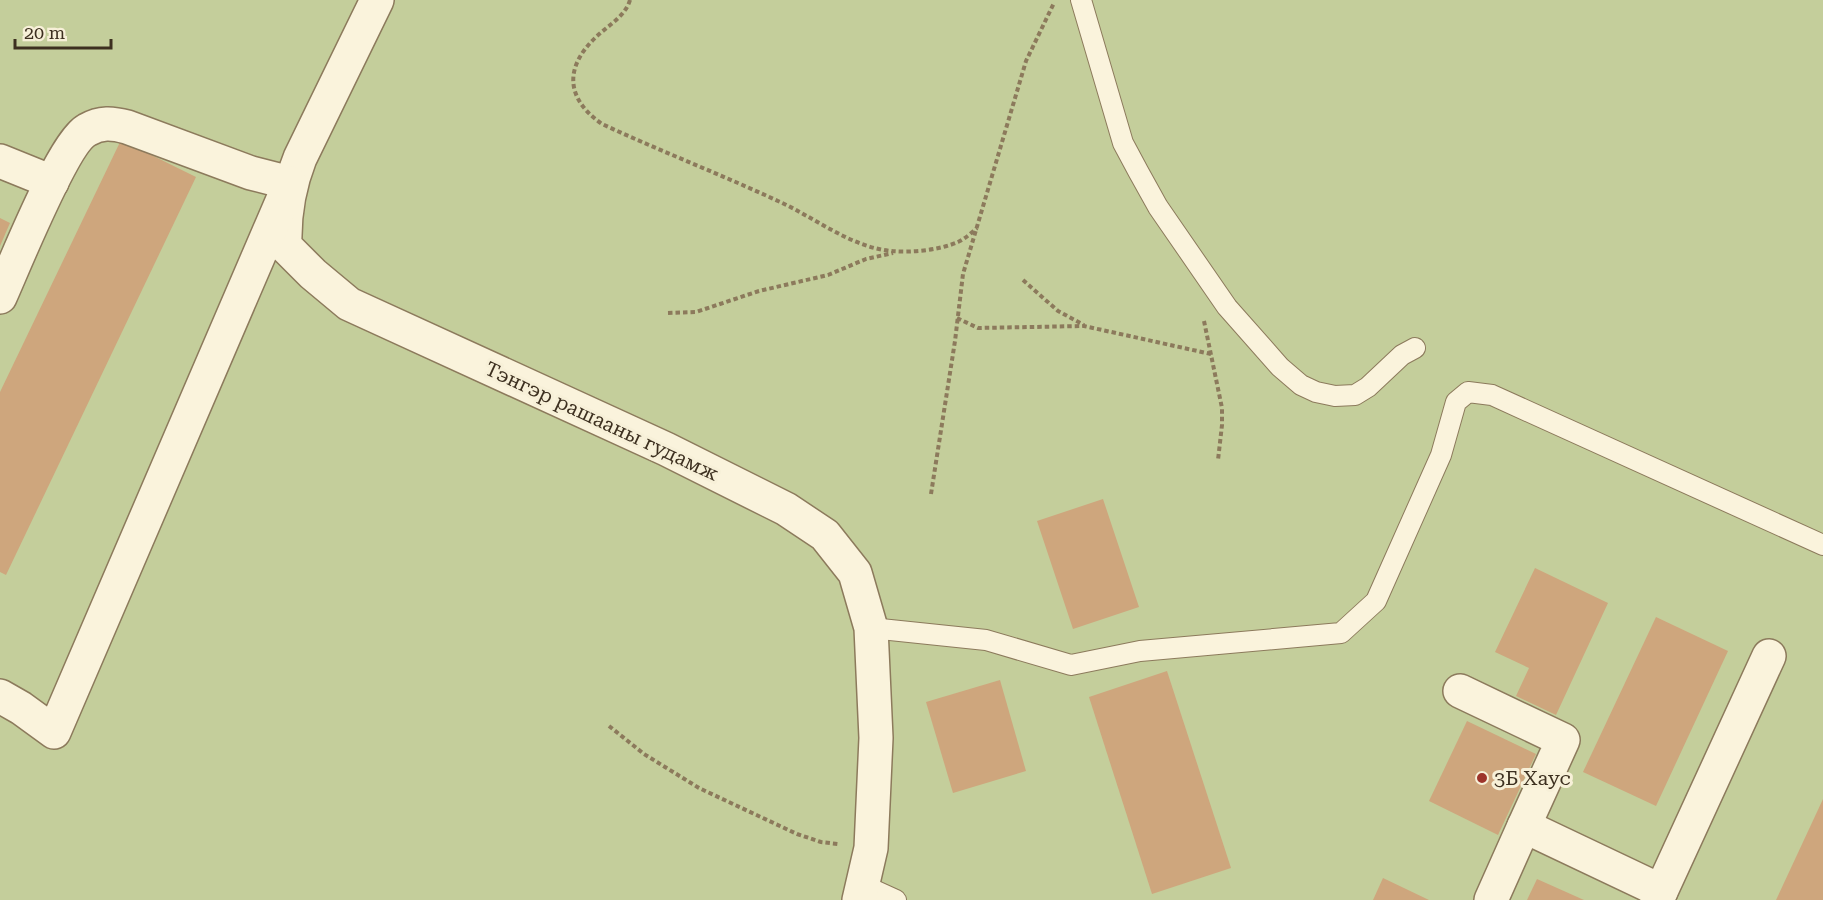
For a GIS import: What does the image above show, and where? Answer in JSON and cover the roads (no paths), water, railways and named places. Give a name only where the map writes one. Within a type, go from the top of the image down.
[{"type":"street","name":"Тэнгэр рашааны гудамж","points":[[377,0],[290,183],[285,246],[313,274],[350,304],[666,449],[786,509],[825,535],[855,573],[871,628],[876,738],[872,848],[861,893]]},
{"type":"street","points":[[0,297],[52,182],[72,147],[85,130],[107,122],[127,127],[251,173],[290,183],[54,732],[7,706]]},
{"type":"street","points":[[0,161],[52,182]]},
{"type":"street","points":[[1524,826],[1659,896],[1769,656]]},
{"type":"street","points":[[1460,691],[1563,740],[1491,900]]},
{"type":"lane","points":[[1081,0],[1123,143],[1133,162],[1158,207],[1227,307],[1280,367],[1301,385],[1316,392],[1335,396],[1355,395],[1368,387],[1402,355],[1415,348]]},
{"type":"lane","points":[[871,628],[986,640],[1071,665],[1140,651],[1341,633],[1376,601],[1441,454],[1456,402],[1468,392],[1492,395],[1823,544]]},
{"type":"lane","points":[[861,893],[896,900]]},
{"type":"place","name":"3Б Хаус","points":[[1482,778]]}]
